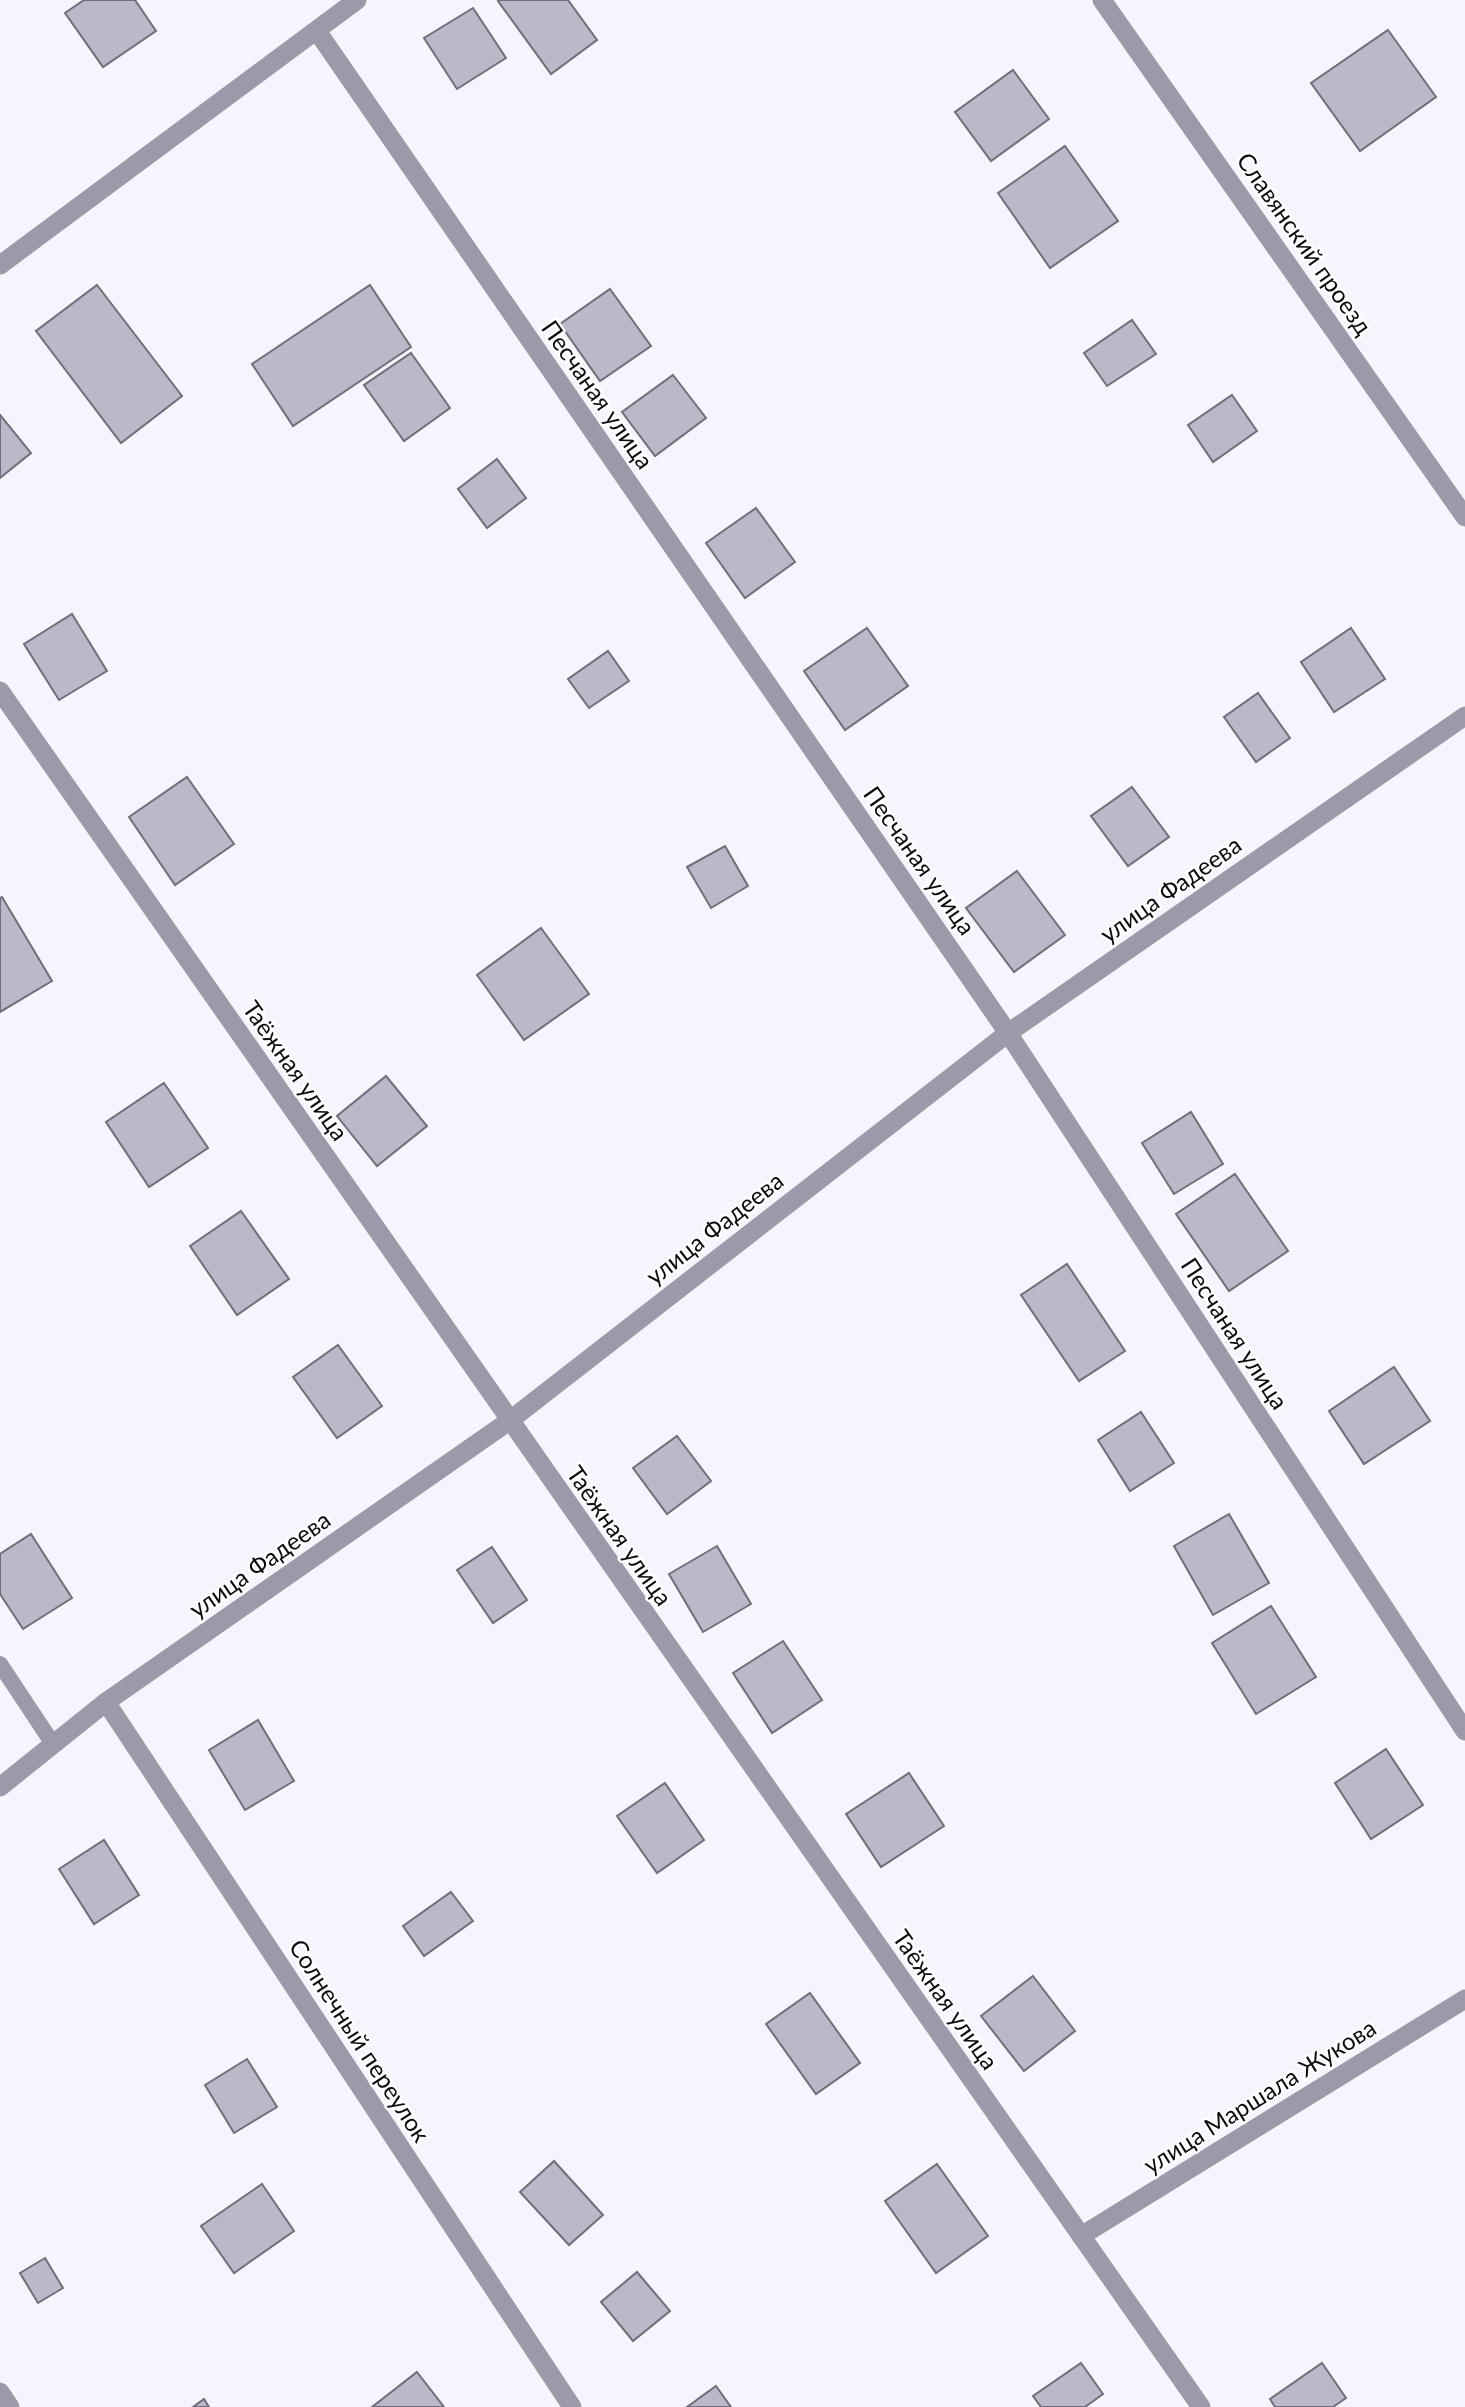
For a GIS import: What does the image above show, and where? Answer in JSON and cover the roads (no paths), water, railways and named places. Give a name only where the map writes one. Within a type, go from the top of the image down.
[{"type":"street","points":[[0,265],[358,0]]},
{"type":"street","name":"Славянский проезд","points":[[1102,0],[1465,517]]},
{"type":"street","name":"Песчаная улица","points":[[317,31],[1008,1032],[1465,1731]]},
{"type":"street","name":"Таёжная улица","points":[[0,691],[1201,2407]]},
{"type":"street","name":"улица Фадеева","points":[[0,1787],[106,1702],[509,1421],[1008,1032],[1465,716]]},
{"type":"street","name":"Солнечный переулок","points":[[106,1702],[572,2407]]},
{"type":"street","name":"улица Маршала Жукова","points":[[1081,2236],[1465,1999]]},
{"type":"street","points":[[0,2392],[10,2407]]},
{"type":"lane","points":[[0,1664],[53,1744]]}]
